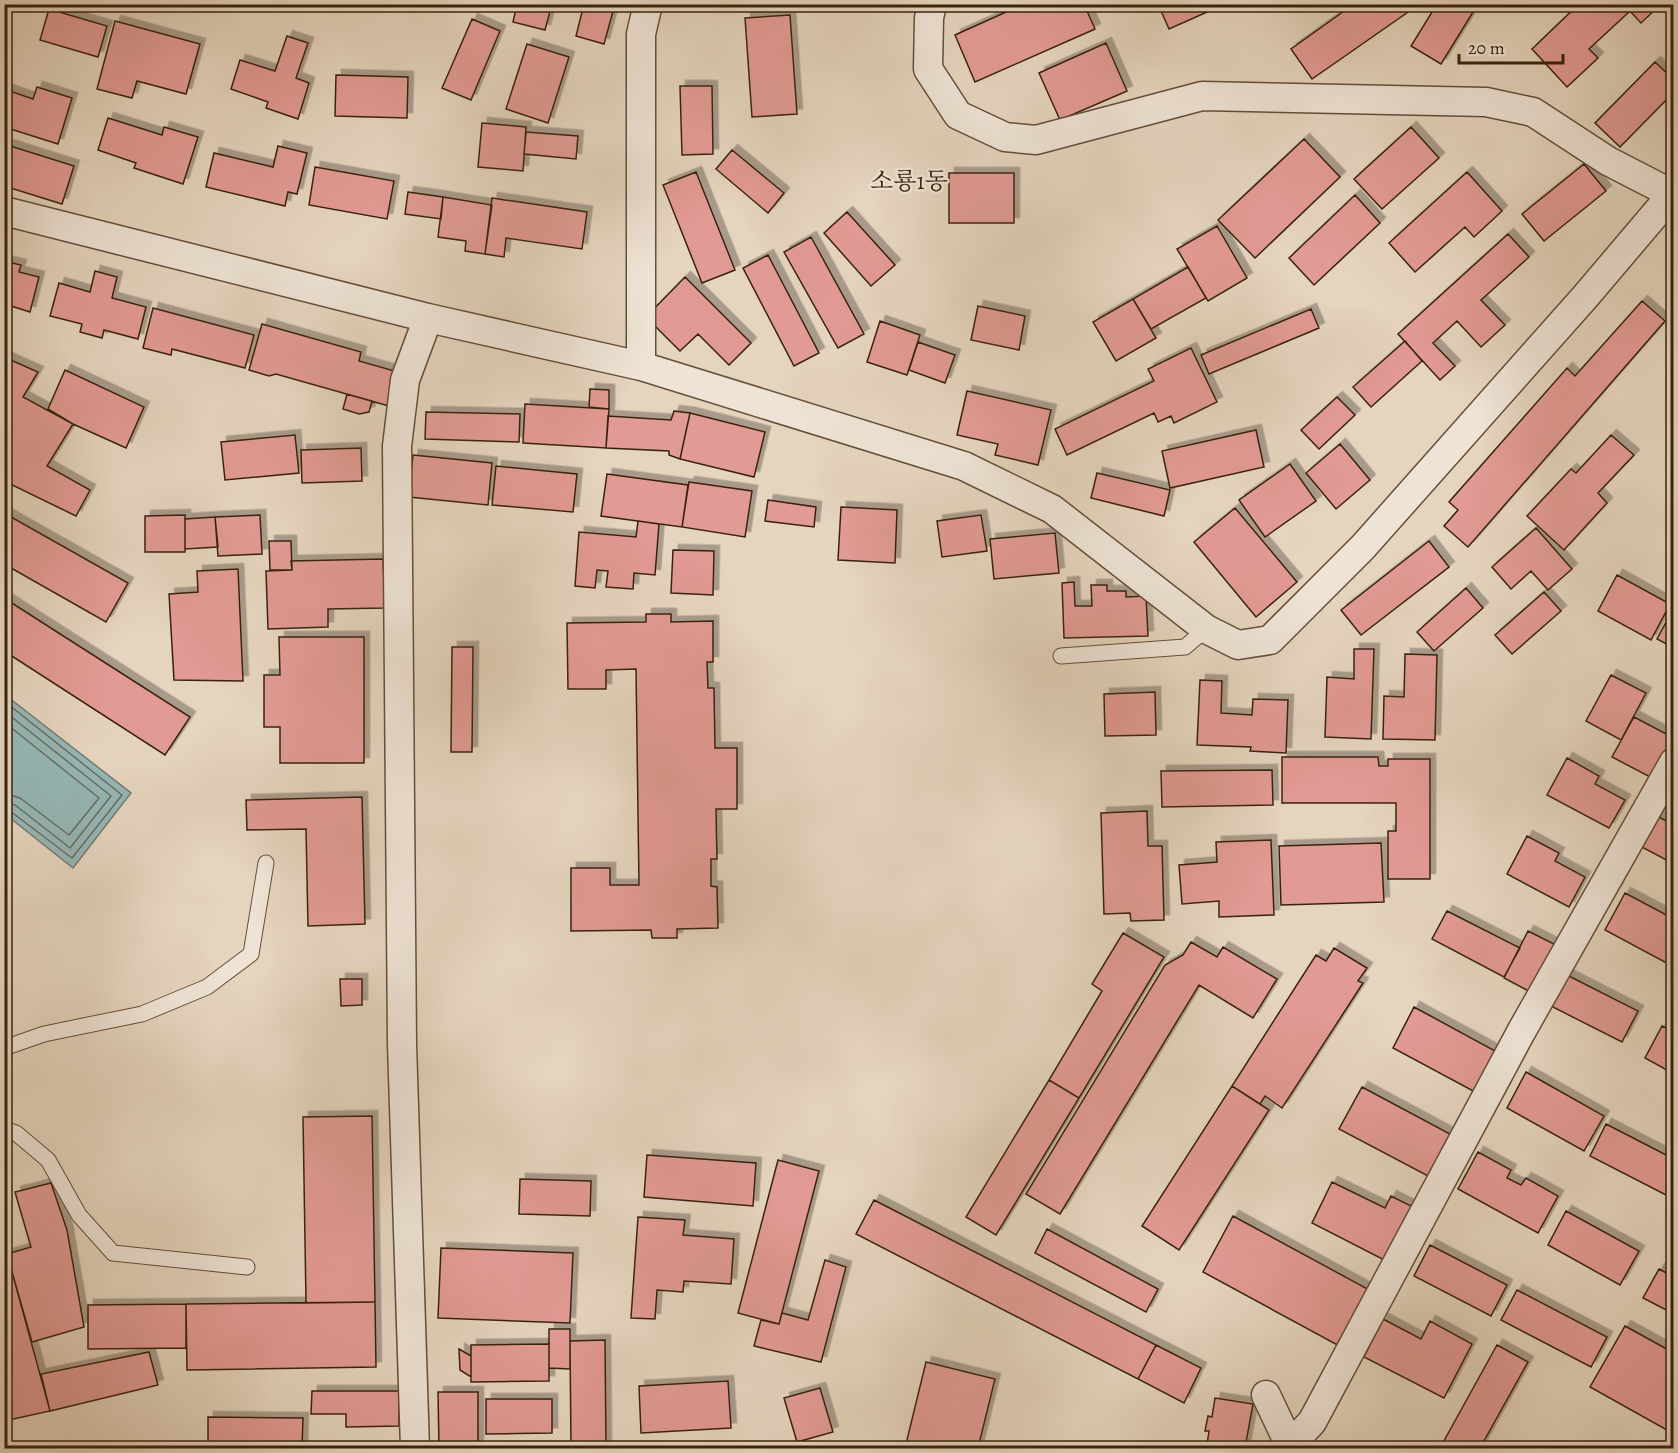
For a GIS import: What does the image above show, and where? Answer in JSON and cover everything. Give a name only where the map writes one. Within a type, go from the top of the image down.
[{"type":"street","points":[[641,366],[641,34],[648,4]]},
{"type":"street","points":[[4,211],[429,318],[641,366],[964,466],[1052,509],[1206,629],[1238,645],[1270,640],[1363,547],[1585,297],[1673,193],[1608,161],[1533,112],[1486,102],[1202,96],[1036,140],[1005,137],[958,115],[928,69],[929,18],[932,4]]},
{"type":"street","points":[[415,1449],[402,1044],[397,446],[405,380],[429,318]]},
{"type":"street","points":[[1266,1395],[1291,1447],[1312,1422],[1521,1032],[1674,762]]},
{"type":"lane","points":[[1061,656],[1185,647],[1206,629]]},
{"type":"lane","points":[[4,1048],[44,1034],[142,1014],[207,987],[251,954],[266,863]]},
{"type":"lane","points":[[4,1129],[16,1133],[48,1160],[79,1215],[112,1253],[247,1267]]},
{"type":"water","points":[[4,694],[131,793],[73,868],[5,814]]},
{"type":"building","points":[[517,4],[552,4],[545,30],[513,22]]},
{"type":"building","points":[[584,4],[615,4],[604,44],[576,36]]},
{"type":"building","points":[[1024,4],[1084,4],[1095,29],[975,82],[955,35]]},
{"type":"building","points":[[1158,4],[1225,4],[1169,29]]},
{"type":"building","points":[[1354,4],[1403,4],[1408,12],[1312,79],[1291,49]]},
{"type":"building","points":[[1437,4],[1478,4],[1441,64],[1411,46]]},
{"type":"building","points":[[1579,4],[1661,4],[1641,23],[1630,11],[1589,49],[1598,58],[1567,87],[1532,49]]},
{"type":"building","points":[[49,9],[107,26],[98,57],[40,40]]},
{"type":"building","points":[[790,15],[797,114],[752,117],[745,18]]},
{"type":"building","points":[[472,19],[500,31],[471,100],[442,88]]},
{"type":"building","points":[[115,21],[200,44],[186,94],[137,81],[132,98],[97,89]]},
{"type":"building","points":[[287,36],[308,43],[296,78],[309,83],[298,119],[266,108],[268,102],[231,89],[240,60],[275,71]]},
{"type":"building","points":[[1106,43],[1127,91],[1060,120],[1039,73]]},
{"type":"building","points":[[527,44],[569,57],[548,123],[506,109]]},
{"type":"building","points":[[1655,62],[1674,80],[1674,92],[1620,147],[1595,123]]},
{"type":"building","points":[[336,75],[408,77],[407,118],[335,116]]},
{"type":"building","points":[[680,86],[712,86],[713,154],[682,155]]},
{"type":"building","points":[[37,87],[72,98],[58,144],[4,127],[4,89],[33,99]]},
{"type":"building","points":[[108,118],[162,135],[164,127],[198,137],[183,184],[134,168],[136,163],[98,150]]},
{"type":"building","points":[[482,123],[526,127],[523,171],[478,167]]},
{"type":"building","points":[[1411,127],[1439,158],[1382,209],[1354,179]]},
{"type":"building","points":[[526,132],[578,136],[576,159],[524,154]]},
{"type":"building","points":[[1304,139],[1340,177],[1255,258],[1218,220]]},
{"type":"building","points":[[4,144],[74,166],[62,204],[4,186]]},
{"type":"building","points":[[278,146],[307,153],[297,194],[288,192],[285,206],[206,187],[214,153],[273,167]]},
{"type":"building","points":[[732,150],[784,193],[768,213],[716,169]]},
{"type":"building","points":[[1584,164],[1606,191],[1544,241],[1522,214]]},
{"type":"building","points":[[315,167],[394,181],[387,219],[309,205]]},
{"type":"building","points":[[696,172],[735,270],[702,283],[663,185]]},
{"type":"building","points":[[1467,172],[1502,211],[1474,237],[1465,227],[1415,272],[1389,243]]},
{"type":"building","points":[[949,173],[1014,173],[1014,223],[949,223]]},
{"type":"building","points":[[408,192],[443,197],[441,219],[405,214]]},
{"type":"building","points":[[1355,195],[1380,223],[1314,285],[1289,258]]},
{"type":"building","points":[[443,197],[492,205],[485,254],[465,251],[466,241],[438,237]]},
{"type":"building","points":[[492,198],[587,212],[582,249],[506,238],[504,257],[485,254]]},
{"type":"building","points":[[847,212],[895,265],[871,286],[824,233]]},
{"type":"building","points":[[1217,226],[1247,278],[1208,301],[1177,249]]},
{"type":"building","points":[[1508,234],[1529,257],[1481,300],[1505,325],[1481,347],[1457,321],[1433,343],[1455,366],[1440,380],[1398,334]]},
{"type":"building","points":[[811,237],[864,334],[838,348],[784,252]]},
{"type":"building","points":[[768,255],[819,353],[794,366],[743,268]]},
{"type":"building","points":[[4,261],[21,265],[19,272],[39,277],[30,312],[11,306],[9,312],[4,310]]},
{"type":"building","points":[[1188,267],[1206,298],[1151,329],[1133,299]]},
{"type":"building","points":[[95,271],[117,277],[112,298],[146,307],[138,339],[104,330],[102,338],[80,332],[82,324],[50,316],[59,283],[90,292]]},
{"type":"building","points":[[685,277],[751,343],[729,365],[698,334],[680,351],[646,317]]},
{"type":"building","points":[[1133,299],[1156,338],[1116,361],[1093,322]]},
{"type":"building","points":[[1642,301],[1665,321],[1468,547],[1444,526],[1458,510],[1449,502],[1567,368],[1575,376]]},
{"type":"building","points":[[978,306],[1025,316],[1019,350],[971,340]]},
{"type":"building","points":[[153,308],[254,335],[245,368],[172,349],[171,355],[143,348]]},
{"type":"building","points":[[1311,309],[1319,328],[1209,374],[1201,355]]},
{"type":"building","points":[[880,321],[920,335],[907,375],[867,362]]},
{"type":"building","points":[[262,324],[361,352],[359,361],[398,372],[389,406],[276,374],[269,376],[249,370]]},
{"type":"building","points":[[1405,341],[1422,361],[1371,407],[1353,387]]},
{"type":"building","points":[[918,342],[955,355],[945,383],[909,370]]},
{"type":"building","points":[[1191,348],[1217,402],[1174,423],[1171,416],[1158,422],[1154,413],[1067,455],[1055,429],[1154,381],[1148,369]]},
{"type":"building","points":[[4,357],[38,372],[23,397],[73,424],[47,466],[90,490],[76,516],[4,481]]},
{"type":"building","points":[[65,370],[144,407],[126,448],[73,424],[48,409]]},
{"type":"building","points":[[590,389],[609,390],[609,409],[589,407]]},
{"type":"building","points":[[967,391],[1051,410],[1038,465],[995,455],[998,444],[957,435]]},
{"type":"building","points":[[347,394],[372,401],[369,412],[359,414],[343,409]]},
{"type":"building","points":[[1337,397],[1355,415],[1319,449],[1301,430]]},
{"type":"building","points":[[525,404],[609,409],[606,448],[523,443]]},
{"type":"building","points":[[674,411],[690,413],[680,459],[669,455],[669,451],[606,448],[608,416],[671,420]]},
{"type":"building","points":[[426,412],[520,414],[519,442],[425,439]]},
{"type":"building","points":[[690,413],[765,432],[754,477],[680,459]]},
{"type":"building","points":[[1256,430],[1264,467],[1170,488],[1162,451]]},
{"type":"building","points":[[295,435],[299,473],[225,480],[221,442]]},
{"type":"building","points":[[1611,435],[1634,455],[1598,493],[1607,503],[1564,550],[1527,516],[1571,469],[1576,473]]},
{"type":"building","points":[[1340,444],[1370,480],[1336,509],[1306,473]]},
{"type":"building","points":[[361,448],[362,481],[302,483],[301,450]]},
{"type":"building","points":[[413,455],[492,463],[488,505],[409,497]]},
{"type":"building","points":[[1290,464],[1316,501],[1265,537],[1239,500]]},
{"type":"building","points":[[496,466],[577,474],[573,512],[492,505]]},
{"type":"building","points":[[1097,473],[1170,490],[1164,516],[1091,498]]},
{"type":"building","points":[[607,474],[688,485],[682,527],[601,516]]},
{"type":"building","points":[[689,482],[752,491],[745,537],[682,527]]},
{"type":"building","points":[[768,500],[816,507],[814,527],[765,521]]},
{"type":"building","points":[[841,507],[897,510],[895,563],[838,560]]},
{"type":"building","points":[[1235,508],[1297,582],[1256,617],[1194,542]]},
{"type":"building","points":[[4,513],[128,583],[106,622],[4,564]]},
{"type":"building","points":[[185,515],[185,552],[145,552],[145,516]]},
{"type":"building","points":[[260,515],[262,554],[218,556],[215,517]]},
{"type":"building","points":[[981,515],[987,551],[942,557],[937,521]]},
{"type":"building","points":[[215,517],[218,547],[185,549],[185,519]]},
{"type":"building","points":[[638,521],[659,524],[655,575],[634,573],[633,589],[606,587],[608,571],[597,570],[595,588],[575,586],[579,532],[636,537]]},
{"type":"building","points":[[1536,528],[1572,569],[1548,590],[1531,571],[1511,589],[1492,567]]},
{"type":"building","points":[[1055,533],[1059,573],[994,579],[990,539]]},
{"type":"building","points":[[269,541],[291,541],[292,570],[270,570]]},
{"type":"building","points":[[1429,541],[1449,567],[1361,635],[1341,610]]},
{"type":"building","points":[[673,550],[714,551],[713,595],[671,593]]},
{"type":"building","points":[[383,559],[385,608],[328,609],[328,627],[268,629],[266,571],[292,570],[291,561]]},
{"type":"building","points":[[238,569],[243,681],[174,680],[169,594],[198,592],[197,571]]},
{"type":"building","points":[[1617,575],[1670,604],[1651,640],[1598,611]]},
{"type":"building","points":[[1074,582],[1075,606],[1092,606],[1091,585],[1107,585],[1107,591],[1126,591],[1126,597],[1146,596],[1148,636],[1064,638],[1062,583]]},
{"type":"building","points":[[1466,588],[1483,608],[1434,651],[1417,632]]},
{"type":"building","points":[[1544,592],[1561,611],[1512,654],[1495,635]]},
{"type":"building","points":[[4,598],[190,717],[165,755],[4,651]]},
{"type":"building","points":[[1671,613],[1674,614],[1674,648],[1657,639]]},
{"type":"building","points":[[646,614],[671,614],[671,622],[713,621],[713,662],[707,662],[708,688],[714,688],[715,748],[737,748],[737,809],[716,809],[717,859],[711,859],[711,886],[717,887],[718,928],[677,929],[677,938],[652,938],[651,930],[571,931],[571,868],[610,868],[610,885],[639,885],[636,669],[606,670],[606,689],[568,689],[567,623],[646,622]]},
{"type":"building","points":[[279,637],[364,637],[364,763],[280,763],[280,727],[264,727],[264,675],[280,675]]},
{"type":"building","points":[[452,647],[473,647],[472,752],[451,752]]},
{"type":"building","points":[[1354,649],[1374,649],[1371,739],[1325,737],[1327,677],[1354,679]]},
{"type":"building","points":[[1405,654],[1437,655],[1435,740],[1383,739],[1384,696],[1404,697]]},
{"type":"building","points":[[1611,675],[1646,693],[1621,740],[1586,721]]},
{"type":"building","points":[[1200,680],[1222,681],[1221,713],[1252,715],[1253,699],[1288,700],[1286,753],[1250,751],[1251,747],[1197,745]]},
{"type":"building","points":[[1155,692],[1156,735],[1105,736],[1104,694]]},
{"type":"building","points":[[1634,717],[1674,738],[1654,779],[1612,757]]},
{"type":"building","points":[[1282,757],[1378,757],[1379,766],[1388,766],[1388,759],[1430,759],[1430,879],[1388,879],[1388,831],[1396,831],[1396,803],[1282,803]]},
{"type":"building","points":[[1567,758],[1599,776],[1595,784],[1625,800],[1609,828],[1547,795]]},
{"type":"building","points":[[1272,770],[1273,805],[1162,807],[1161,771]]},
{"type":"building","points":[[362,797],[365,924],[308,926],[306,829],[247,830],[246,800]]},
{"type":"building","points":[[1147,811],[1148,846],[1162,846],[1164,920],[1131,921],[1130,913],[1104,914],[1101,813]]},
{"type":"building","points":[[1655,815],[1674,825],[1674,864],[1638,845]]},
{"type":"building","points":[[1527,836],[1559,853],[1555,861],[1585,877],[1569,907],[1507,874]]},
{"type":"building","points":[[1271,840],[1274,915],[1219,917],[1219,901],[1182,904],[1179,865],[1217,862],[1216,842]]},
{"type":"building","points":[[1381,843],[1384,902],[1281,905],[1279,846]]},
{"type":"building","points":[[1625,893],[1674,919],[1674,967],[1605,930]]},
{"type":"building","points":[[1447,911],[1520,948],[1504,977],[1432,939]]},
{"type":"building","points":[[1528,931],[1562,948],[1538,996],[1504,978]]},
{"type":"building","points":[[1123,933],[1164,957],[1079,1098],[1049,1080],[1102,991],[1092,984]]},
{"type":"building","points":[[1191,942],[1217,957],[1223,947],[1277,979],[1253,1018],[1199,985],[1060,1214],[1026,1194],[1165,965],[1183,955]]},
{"type":"building","points":[[1334,948],[1367,968],[1358,981],[1363,983],[1282,1108],[1265,1096],[1260,1104],[1232,1086],[1316,955],[1326,961]]},
{"type":"building","points":[[1561,972],[1638,1011],[1622,1042],[1545,1003]]},
{"type":"building","points":[[340,979],[362,979],[362,1005],[341,1006]]},
{"type":"building","points":[[1414,1007],[1497,1052],[1475,1092],[1393,1048]]},
{"type":"building","points":[[1662,1026],[1674,1032],[1674,1074],[1645,1058]]},
{"type":"building","points":[[1526,1072],[1604,1116],[1584,1151],[1507,1108]]},
{"type":"building","points":[[1049,1080],[1079,1098],[996,1235],[966,1217]]},
{"type":"building","points":[[1232,1086],[1269,1110],[1179,1250],[1142,1226]]},
{"type":"building","points":[[1362,1087],[1450,1134],[1428,1176],[1339,1129]]},
{"type":"building","points":[[372,1116],[375,1302],[306,1303],[303,1117]]},
{"type":"building","points":[[1606,1124],[1674,1159],[1674,1180],[1666,1195],[1590,1156]]},
{"type":"building","points":[[1478,1152],[1511,1170],[1507,1178],[1521,1185],[1526,1178],[1558,1196],[1538,1233],[1458,1189]]},
{"type":"building","points":[[647,1155],[756,1163],[753,1206],[644,1197]]},
{"type":"building","points":[[778,1160],[819,1171],[779,1324],[738,1313]]},
{"type":"building","points":[[520,1179],[591,1181],[590,1216],[519,1214]]},
{"type":"building","points":[[1332,1182],[1385,1208],[1391,1196],[1421,1211],[1394,1265],[1312,1223]]},
{"type":"building","points":[[51,1183],[67,1230],[84,1327],[32,1342],[7,1254],[31,1247],[15,1192]]},
{"type":"building","points":[[874,1200],[1156,1345],[1138,1379],[856,1234]]},
{"type":"building","points":[[1566,1211],[1639,1251],[1620,1285],[1548,1245]]},
{"type":"building","points":[[1233,1216],[1373,1292],[1343,1348],[1203,1272]]},
{"type":"building","points":[[638,1217],[685,1220],[683,1235],[734,1239],[731,1284],[684,1281],[683,1292],[657,1290],[655,1319],[631,1318]]},
{"type":"building","points":[[1047,1229],[1158,1289],[1146,1312],[1035,1253]]},
{"type":"building","points":[[1430,1245],[1507,1285],[1491,1316],[1414,1276]]},
{"type":"building","points":[[441,1248],[573,1253],[570,1323],[438,1318]]},
{"type":"building","points":[[825,1260],[846,1267],[821,1362],[754,1346],[761,1320],[779,1324],[782,1313],[808,1320]]},
{"type":"building","points":[[9,1261],[50,1411],[4,1421],[4,1262]]},
{"type":"building","points":[[1659,1269],[1674,1277],[1674,1314],[1643,1298]]},
{"type":"building","points":[[1517,1290],[1607,1337],[1591,1367],[1501,1320]]},
{"type":"building","points":[[375,1302],[376,1367],[187,1370],[186,1304]]},
{"type":"building","points":[[186,1304],[186,1348],[88,1349],[88,1305]]},
{"type":"building","points":[[1383,1319],[1421,1339],[1430,1321],[1472,1344],[1444,1398],[1364,1357]]},
{"type":"building","points":[[1625,1326],[1674,1353],[1674,1434],[1590,1387]]},
{"type":"building","points":[[549,1329],[570,1329],[570,1369],[549,1368]]},
{"type":"building","points":[[605,1340],[606,1446],[571,1447],[570,1341]]},
{"type":"building","points":[[549,1344],[549,1381],[471,1382],[471,1345]]},
{"type":"building","points":[[1156,1345],[1201,1368],[1184,1403],[1138,1379]]},
{"type":"building","points":[[1497,1345],[1528,1362],[1480,1448],[1440,1448]]},
{"type":"building","points":[[459,1349],[471,1356],[471,1377],[460,1370]]},
{"type":"building","points":[[149,1352],[158,1385],[50,1411],[41,1374]]},
{"type":"building","points":[[926,1362],[995,1379],[978,1448],[905,1448]]},
{"type":"building","points":[[728,1381],[731,1428],[641,1433],[639,1386]]},
{"type":"building","points":[[820,1388],[833,1432],[797,1442],[784,1398]]},
{"type":"building","points":[[312,1391],[399,1391],[399,1426],[346,1427],[346,1414],[311,1414]]},
{"type":"building","points":[[438,1392],[478,1392],[478,1448],[439,1448]]},
{"type":"building","points":[[1215,1398],[1253,1404],[1245,1448],[1202,1448],[1203,1444],[1207,1445],[1209,1431],[1205,1431],[1208,1416],[1212,1417]]},
{"type":"building","points":[[486,1399],[552,1399],[552,1433],[486,1434]]},
{"type":"building","points":[[208,1417],[303,1418],[302,1448],[208,1448]]},
{"type":"building","points":[[606,1446],[606,1448],[478,1448]]},
{"type":"district","name":"소룡1동","points":[[909,181]]}]
